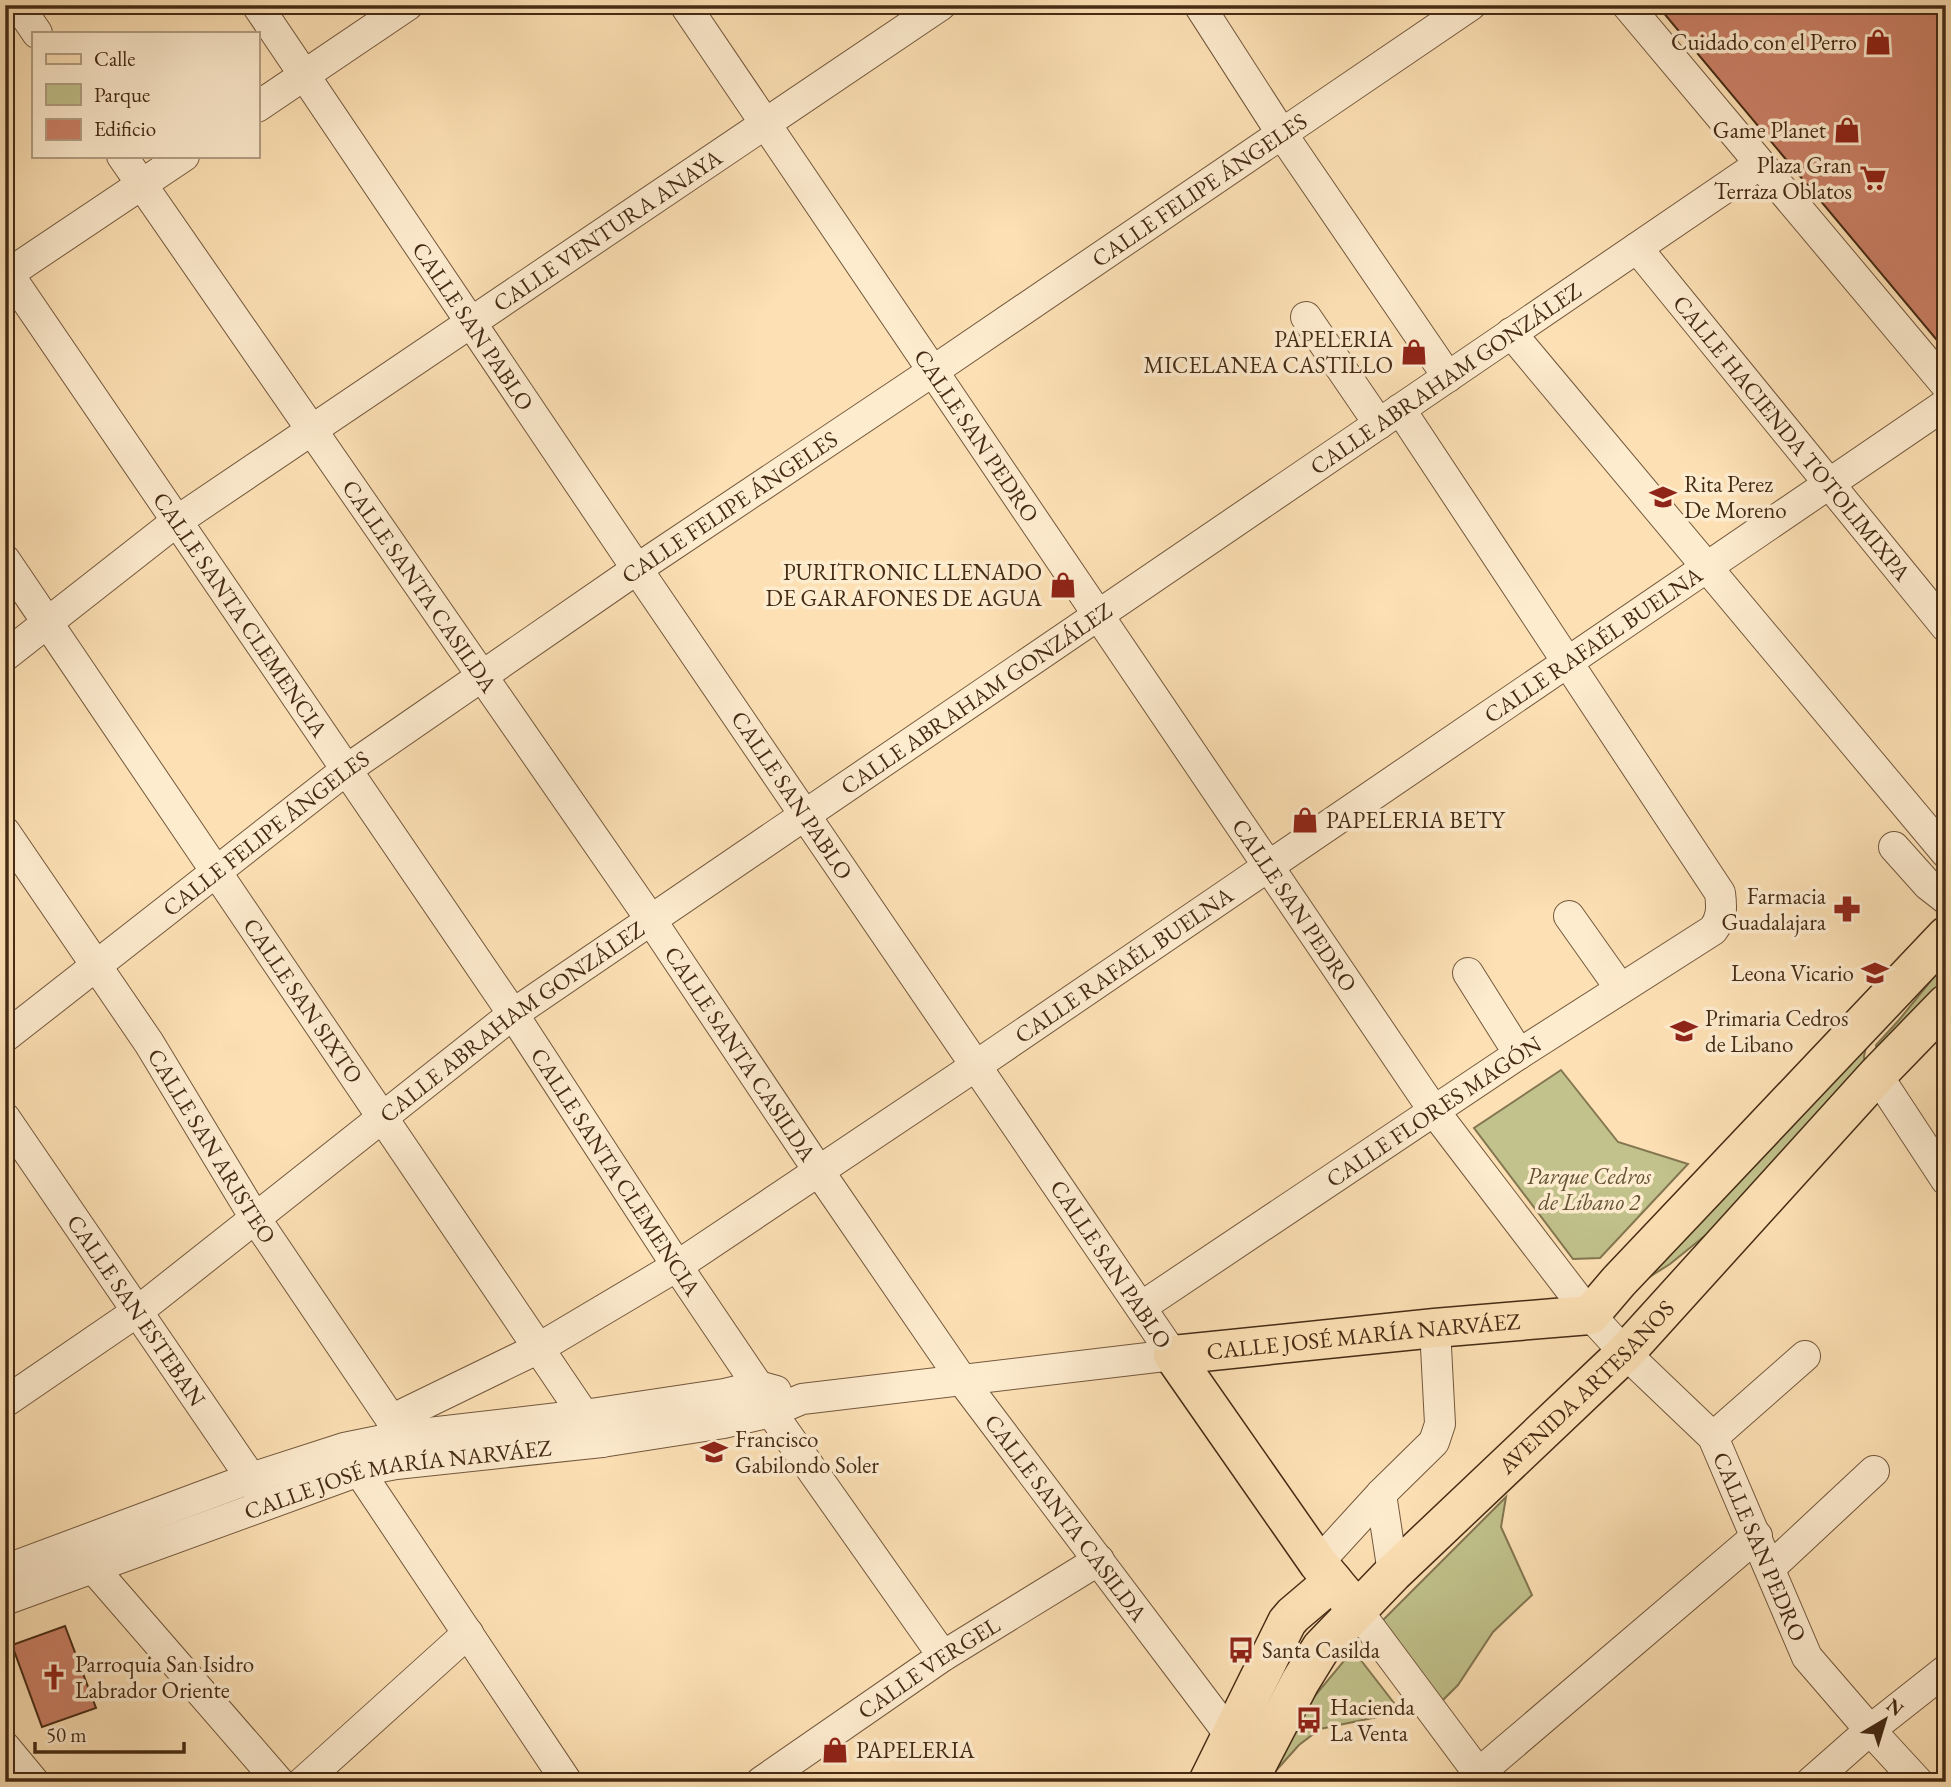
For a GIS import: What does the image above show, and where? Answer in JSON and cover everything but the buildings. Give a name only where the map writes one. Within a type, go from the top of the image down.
[{"type":"main road","name":"AVENIDA ARTESANOS","points":[[1590,1315],[1946,936]]},
{"type":"main road","points":[[1877,1075],[1869,1052],[1873,1042],[1946,957]]},
{"type":"main road","name":"AVENIDA ARTESANOS","points":[[1248,1782],[1321,1648],[1336,1585],[1393,1573],[1625,1353],[1877,1075],[1946,1004]]},
{"type":"main road","name":"CALLE JOSÉ MARÍA NARVÁEZ","points":[[1173,1355],[1590,1315]]},
{"type":"main road","name":"CALLE SAN PABLO","points":[[1173,1355],[1336,1585]]},
{"type":"main road","points":[[1208,1782],[1287,1622],[1336,1585]]},
{"type":"street","points":[[18,5],[36,32]]},
{"type":"street","name":"CALLE SAN PABLO","points":[[257,5],[1173,1355]]},
{"type":"street","points":[[259,106],[408,5]]},
{"type":"street","name":"CALLE SAN PEDRO","points":[[685,5],[1434,1111],[1590,1315],[1625,1353],[1713,1437],[1807,1657],[1918,1782]]},
{"type":"street","name":"CALLE VENTURA ANAYA","points":[[5,656],[177,521],[941,5]]},
{"type":"street","points":[[1199,5],[1282,134],[1448,377]]},
{"type":"street","name":"CALLE FELIPE ÁNGELES","points":[[5,1037],[346,770],[1471,5]]},
{"type":"street","points":[[1627,5],[1946,385]]},
{"type":"street","name":"CALLE SANTA CASILDA","points":[[123,158],[651,920],[962,1380],[1230,1735]]},
{"type":"street","points":[[6,273],[181,158]]},
{"type":"street","name":"CALLE ABRAHAM GONZÁLEZ","points":[[5,1402],[138,1311],[513,1014],[1760,164]]},
{"type":"street","name":"CALLE HACIENDA TOTOLIMIXPA","points":[[1637,248],[1946,627]]},
{"type":"street","name":"CALLE SANTA CLEMENCIA","points":[[6,273],[513,1014],[765,1399],[943,1656]]},
{"type":"street","points":[[1306,317],[1390,416],[1568,662]]},
{"type":"street","points":[[1511,334],[1946,853]]},
{"type":"street","name":"CALLE RAFAÉL BUELNA","points":[[397,1440],[539,1348],[677,1266],[977,1065],[1946,404]]},
{"type":"street","name":"CALLE SAN SIXTO","points":[[5,560],[602,1442]]},
{"type":"street","name":"CALLE FLORES MAGÓN","points":[[1141,1307],[1519,1054],[1713,930],[1719,922],[1720,893],[1568,662]]},
{"type":"street","name":"CALLE SAN ARISTEO","points":[[5,832],[149,1043],[255,1218],[397,1440]]},
{"type":"street","points":[[1894,847],[1927,885],[1946,900]]},
{"type":"street","points":[[1569,916],[1620,989]]},
{"type":"street","points":[[1468,973],[1519,1054]]},
{"type":"street","points":[[1877,1075],[1946,1180]]},
{"type":"street","name":"CALLE SAN ESTEBAN","points":[[5,1118],[251,1478],[265,1505]]},
{"type":"street","points":[[1435,1328],[1440,1424],[1438,1434],[1434,1442],[1381,1494],[1336,1585],[1482,1778],[1757,1536]]},
{"type":"street","name":"CALLE JOSÉ MARÍA NARVÁEZ","points":[[5,1570],[83,1557],[265,1505],[351,1460],[397,1440],[724,1394],[765,1399],[802,1399],[1173,1355]]},
{"type":"street","points":[[1713,1437],[1805,1356]]},
{"type":"street","name":"CALLE JOSÉ MARÍA NARVÁEZ","points":[[397,1440],[602,1442],[724,1423],[765,1399]]},
{"type":"street","points":[[351,1460],[567,1782]]},
{"type":"street","name":"CALLE JOSÉ MARÍA NARVÁEZ","points":[[5,1600],[83,1557],[251,1478],[351,1460]]},
{"type":"street","points":[[1770,1568],[1874,1471]]},
{"type":"street","points":[[1381,1494],[1393,1573]]},
{"type":"street","points":[[83,1557],[279,1782]]},
{"type":"street","name":"CALLE VERGEL","points":[[761,1782],[943,1656],[1099,1560]]},
{"type":"street","points":[[303,1782],[468,1633]]},
{"type":"street","points":[[1811,1782],[1870,1730],[1946,1670]]},
{"type":"street","points":[[5,1747],[34,1782]]},
{"type":"green space","points":[[1946,962],[1946,992],[1877,1051],[1876,1045]]},
{"type":"green space","points":[[1867,1043],[1865,1072],[1712,1230],[1670,1264],[1624,1293]]},
{"type":"green space","name":"Parque Cedros de Líbano 2","points":[[1561,1070],[1618,1142],[1688,1164],[1600,1258],[1573,1259],[1474,1128]]},
{"type":"green space","points":[[1506,1497],[1501,1527],[1532,1595],[1493,1632],[1458,1685],[1441,1702],[1378,1625]]},
{"type":"green space","points":[[1353,1650],[1401,1712],[1320,1729],[1299,1745],[1272,1775],[1293,1722]]},
{"type":"place","name":"Cuidado con el Perro","points":[[1878,42]]},
{"type":"place","name":"Game Planet","points":[[1847,130]]},
{"type":"place","name":"Plaza Gran Terraza Oblatos","points":[[1873,178]]},
{"type":"place","name":"PAPELERIA MICELANEA CASTILLO","points":[[1414,352]]},
{"type":"place","name":"Rita Perez De Moreno","points":[[1663,497]]},
{"type":"place","name":"PURITRONIC LLENADO DE GARAFONES DE AGUA","points":[[1063,585]]},
{"type":"place","name":"PAPELERIA BETY","points":[[1305,820]]},
{"type":"place","name":"Farmacia Guadalajara","points":[[1847,909]]},
{"type":"place","name":"Leona Vicario","points":[[1875,973]]},
{"type":"place","name":"Primaria Cedros de Libano","points":[[1684,1031]]},
{"type":"place","name":"Francisco Gabilondo Soler","points":[[714,1452]]},
{"type":"place","name":"Santa Casilda","points":[[1241,1650]]},
{"type":"place","name":"Parroquia San Isidro Labrador Oriente","points":[[54,1677]]},
{"type":"place","name":"Hacienda La Venta","points":[[1309,1720]]},
{"type":"place","name":"PAPELERIA","points":[[835,1750]]}]
